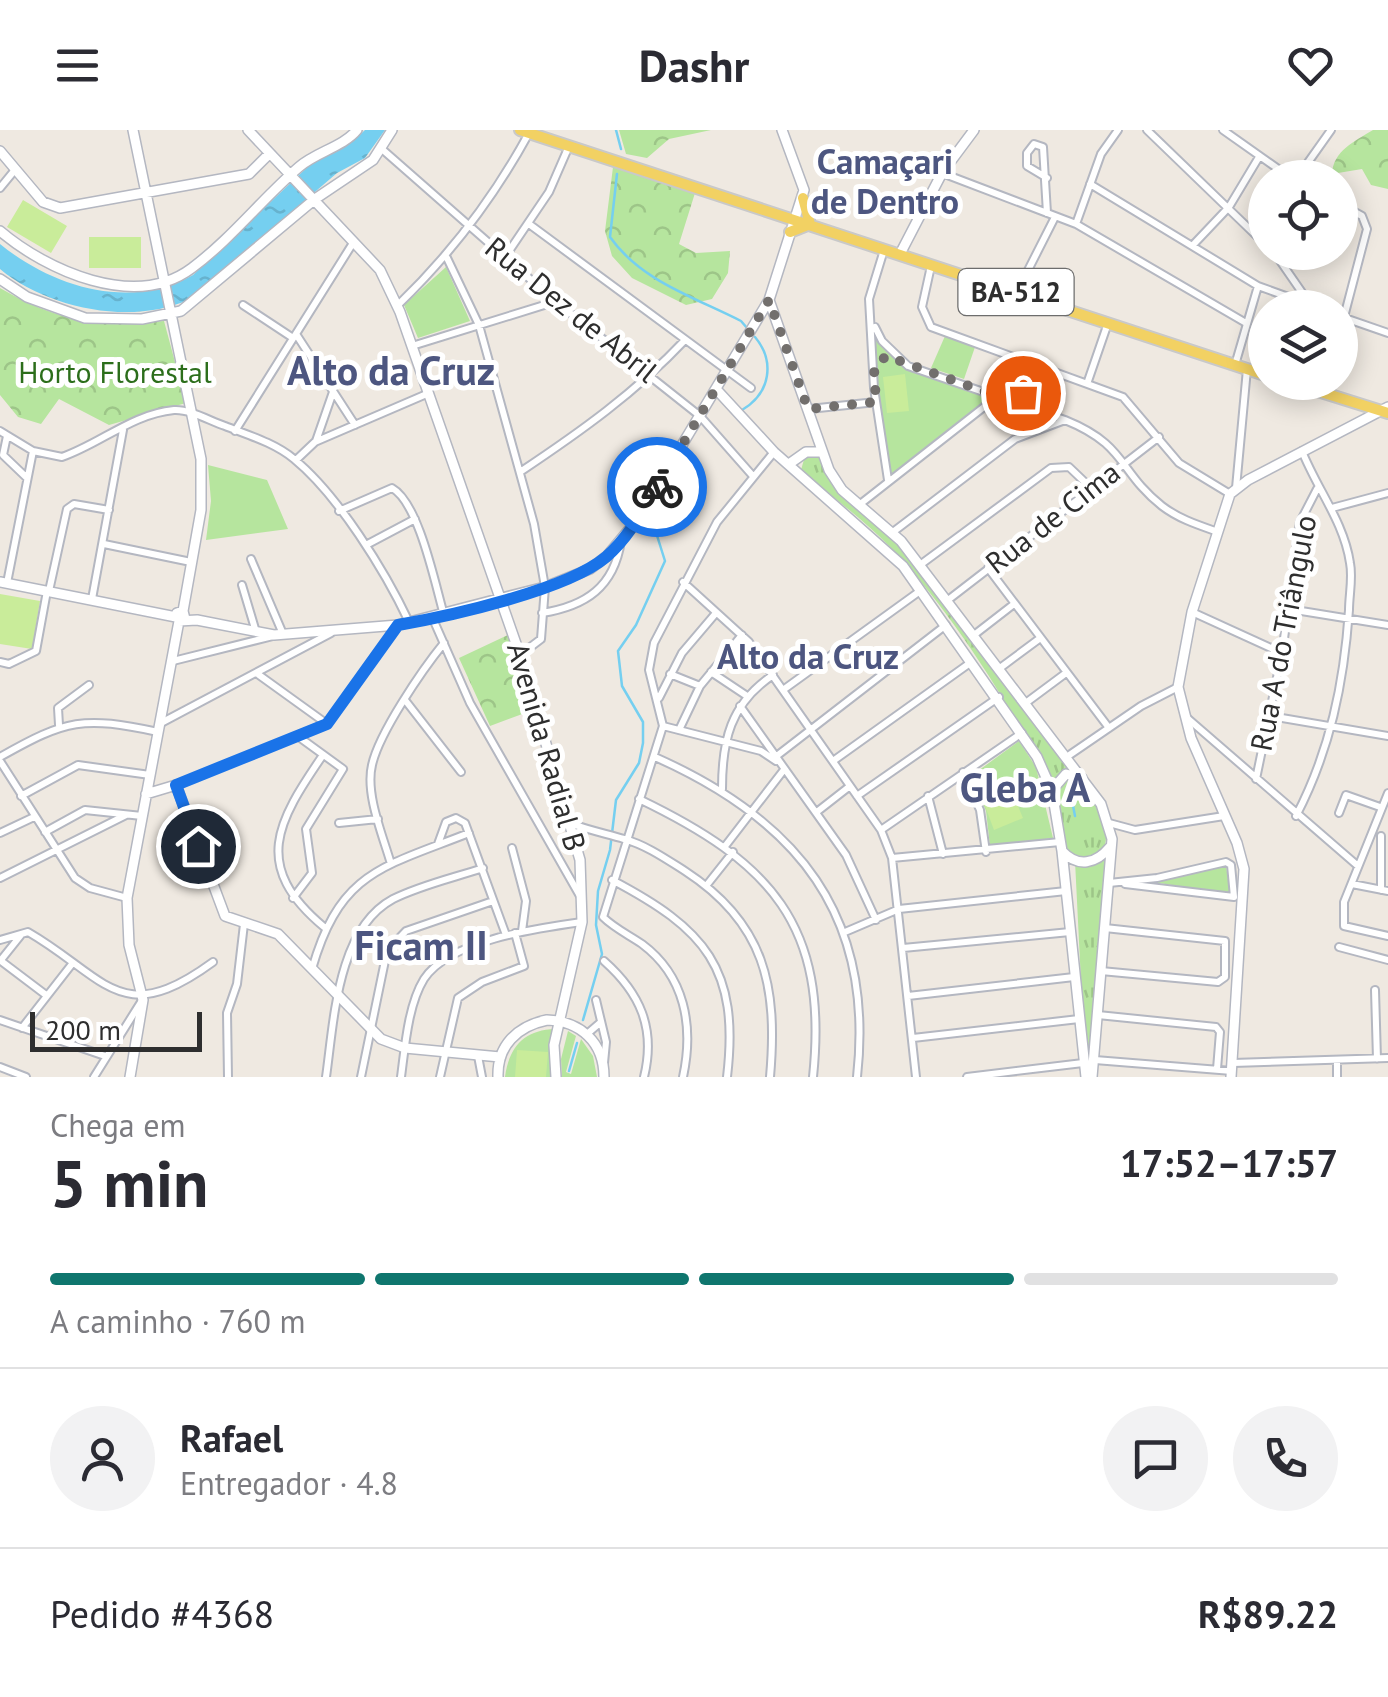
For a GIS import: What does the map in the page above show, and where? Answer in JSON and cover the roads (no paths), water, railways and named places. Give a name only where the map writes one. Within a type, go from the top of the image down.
[{"type":"main road","name":"BA-512","points":[[525,132],[1248,369]]},
{"type":"main road","points":[[790,232],[810,224],[803,198]]},
{"type":"main road","points":[[1351,400],[1386,410]]},
{"type":"street","points":[[94,1077],[142,997],[126,930],[127,898],[203,486],[194,414],[133,130]]},
{"type":"street","name":"Avenida Radial B","points":[[248,130],[380,270],[398,305],[520,656],[572,824],[582,880],[582,922],[553,1058],[556,1077]]},
{"type":"street","points":[[0,231],[29,255],[75,277],[116,284],[165,283],[191,269],[292,176],[357,130]]},
{"type":"street","points":[[0,279],[40,303],[85,318],[116,320],[171,312],[192,304],[313,198],[383,150],[392,130]]},
{"type":"street","points":[[505,257],[529,224],[565,145],[564,130]]},
{"type":"street","points":[[32,451],[3,583],[278,635],[332,633],[433,619],[590,569],[621,541],[769,300],[803,198],[802,178],[782,130]]},
{"type":"street","points":[[900,254],[942,173],[974,130]]},
{"type":"street","points":[[1076,224],[1102,154],[1118,130]]},
{"type":"street","points":[[1146,130],[1248,227]]},
{"type":"street","points":[[1223,130],[1265,160]]},
{"type":"street","points":[[1308,160],[1331,130]]},
{"type":"street","points":[[398,305],[447,258],[470,227],[525,132]]},
{"type":"street","points":[[1047,178],[1028,166],[1027,153],[1034,144],[1043,146],[1047,178],[1047,213]]},
{"type":"street","name":"Rua Dez de Abril","points":[[383,150],[555,301],[700,416],[752,476]]},
{"type":"street","points":[[0,151],[14,171],[51,207],[73,209],[249,174],[270,154]]},
{"type":"street","points":[[1193,245],[1229,207],[1259,156]]},
{"type":"street","points":[[0,188],[14,171]]},
{"type":"street","points":[[942,173],[1076,224],[1246,322]]},
{"type":"street","points":[[1090,184],[1270,290]]},
{"type":"street","points":[[1358,214],[1366,229],[1358,258]]},
{"type":"street","points":[[1017,292],[1056,217]]},
{"type":"street","points":[[529,224],[751,388]]},
{"type":"street","points":[[235,430],[354,242]]},
{"type":"street","points":[[884,250],[870,290],[876,402],[888,480]]},
{"type":"street","points":[[447,258],[479,325],[520,472],[545,586],[541,639],[520,656]]},
{"type":"street","points":[[931,266],[922,307],[931,327],[1088,381],[1135,406],[1179,463],[1233,491]]},
{"type":"street","points":[[1232,1070],[1244,869],[1185,716],[1178,687],[1192,612],[1233,491],[1246,322],[1258,286]]},
{"type":"street","points":[[769,300],[822,452],[842,490],[893,532],[920,565],[1068,756],[1108,822],[1112,844],[1106,928],[1095,1055],[1089,1077]]},
{"type":"street","points":[[412,346],[555,301]]},
{"type":"street","points":[[243,305],[295,336],[355,425]]},
{"type":"street","points":[[872,322],[908,366],[1100,435],[1158,503],[1179,518],[1218,532]]},
{"type":"street","points":[[1358,322],[1388,333]]},
{"type":"street","points":[[1088,381],[1108,323]]},
{"type":"street","points":[[520,472],[596,422],[651,376],[685,340]]},
{"type":"street","points":[[874,368],[882,358],[896,356]]},
{"type":"street","points":[[1029,430],[1022,405],[1034,363]]},
{"type":"street","points":[[716,389],[774,452],[794,465],[880,542],[948,624],[1022,733],[1052,791],[1083,1063],[1089,1077]]},
{"type":"street","points":[[315,442],[333,392]]},
{"type":"street","points":[[296,460],[315,442],[429,393]]},
{"type":"street","points":[[859,505],[998,396]]},
{"type":"street","points":[[808,409],[876,402]]},
{"type":"street","points":[[3,434],[32,451],[62,458],[106,432],[123,430],[157,414],[182,410],[235,430],[296,460],[366,545],[410,623]]},
{"type":"street","points":[[1233,491],[1386,410]]},
{"type":"street","points":[[893,532],[1029,430],[1065,420]]},
{"type":"street","points":[[92,599],[123,430]]},
{"type":"street","points":[[3,434],[4,458],[26,478]]},
{"type":"street","name":"Rua de Cima","points":[[948,600],[1159,437]]},
{"type":"street","points":[[682,1077],[688,1033],[676,982],[654,954],[604,920],[621,838],[655,757],[663,726],[650,660],[684,582],[717,522],[774,452]]},
{"type":"street","points":[[794,465],[806,452],[822,452]]},
{"type":"street","points":[[1296,816],[1332,726],[1348,618],[1350,564],[1332,508],[1317,489],[1302,452]]},
{"type":"street","points":[[920,565],[1051,468],[1069,467],[1092,489]]},
{"type":"street","points":[[339,511],[395,488],[415,519],[445,616]]},
{"type":"street","name":"Rua A do Triângulo","points":[[1256,779],[1282,653],[1300,522],[1317,489]]},
{"type":"street","points":[[1332,508],[1388,493]]},
{"type":"street","points":[[0,662],[9,664],[36,651],[67,509],[74,504],[109,510]]},
{"type":"street","points":[[366,545],[415,519]]},
{"type":"street","points":[[542,613],[591,598],[613,571],[621,541]]},
{"type":"street","points":[[104,544],[191,562]]},
{"type":"street","points":[[251,559],[278,635]]},
{"type":"street","points":[[988,568],[1109,728]]},
{"type":"street","points":[[684,582],[742,635],[881,830],[892,858],[916,1077]]},
{"type":"street","points":[[242,586],[256,632]]},
{"type":"street","points":[[783,690],[922,590]]},
{"type":"street","points":[[974,635],[1014,604]]},
{"type":"street","points":[[1289,610],[1388,625]]},
{"type":"street","points":[[1192,612],[1282,653]]},
{"type":"street","points":[[658,700],[670,674],[716,613]]},
{"type":"street","points":[[433,619],[470,703],[582,900]]},
{"type":"street","points":[[775,759],[810,727],[948,624]]},
{"type":"street","points":[[146,794],[327,724],[398,625]]},
{"type":"street","points":[[127,898],[82,885],[44,833],[0,759],[59,725],[86,721],[160,728],[332,633]]},
{"type":"street","points":[[172,661],[278,635]]},
{"type":"street","points":[[678,730],[700,686],[742,635]]},
{"type":"street","points":[[1000,668],[1039,639]]},
{"type":"street","points":[[391,864],[378,819],[372,761],[405,700],[444,643]]},
{"type":"street","points":[[833,761],[974,660]]},
{"type":"street","points":[[711,672],[747,696]]},
{"type":"street","points":[[1027,702],[1066,673]]},
{"type":"street","points":[[259,674],[327,724]]},
{"type":"street","points":[[670,674],[700,686]]},
{"type":"street","points":[[722,789],[722,744],[747,696],[773,675]]},
{"type":"street","points":[[59,725],[58,708],[90,685]]},
{"type":"street","points":[[1068,756],[1178,687]]},
{"type":"street","points":[[857,796],[999,697]]},
{"type":"street","points":[[405,700],[461,772]]},
{"type":"street","points":[[740,706],[846,855],[876,920]]},
{"type":"street","points":[[1185,716],[1358,866]]},
{"type":"street","points":[[1270,716],[1388,736]]},
{"type":"street","points":[[663,726],[761,751],[775,759]]},
{"type":"street","points":[[881,830],[1022,733]]},
{"type":"street","points":[[293,898],[312,873],[306,829],[343,771],[298,737]]},
{"type":"street","points":[[323,756],[290,802],[280,828],[283,880],[293,898],[324,927]]},
{"type":"street","points":[[655,757],[722,789],[752,812],[818,878],[846,932],[857,996],[857,1077]]},
{"type":"street","points":[[21,796],[78,765],[150,775]]},
{"type":"street","points":[[726,846],[783,771]]},
{"type":"street","points":[[963,772],[980,810],[986,852]]},
{"type":"street","points":[[1052,791],[1066,774],[1084,780]]},
{"type":"street","points":[[176,785],[219,906],[230,919],[260,924],[278,934],[381,1039],[405,1048],[500,1057]]},
{"type":"street","points":[[818,811],[850,786]]},
{"type":"street","points":[[1388,793],[1343,905],[1343,924],[1388,936]]},
{"type":"street","points":[[928,796],[943,854]]},
{"type":"street","points":[[1339,812],[1346,796],[1380,807]]},
{"type":"street","points":[[639,799],[726,846],[777,898],[802,940],[814,993],[813,1077]]},
{"type":"street","points":[[44,833],[84,810],[142,816]]},
{"type":"street","points":[[0,878],[126,815]]},
{"type":"street","points":[[1108,822],[1135,830],[1224,816]]},
{"type":"street","points":[[0,833],[34,817]]},
{"type":"street","points":[[339,824],[378,819]]},
{"type":"street","points":[[438,845],[450,819],[464,821],[493,901],[514,933],[524,966],[482,982],[458,998],[440,1077]]},
{"type":"street","points":[[572,824],[621,838],[664,857],[706,886],[749,931],[763,958],[772,1000],[770,1077]]},
{"type":"street","points":[[312,968],[324,927],[353,887],[391,864],[469,833]]},
{"type":"street","points":[[1352,884],[1384,891],[1385,837],[1372,833]]},
{"type":"street","points":[[892,858],[1061,847],[1084,863],[1097,860],[1112,844]]},
{"type":"street","points":[[512,848],[525,893],[514,933]]},
{"type":"street","points":[[706,886],[733,852]]},
{"type":"street","points":[[1109,883],[1234,897],[1228,862],[1125,884]]},
{"type":"street","points":[[326,1077],[350,951],[370,917],[390,901],[483,868]]},
{"type":"street","points":[[570,878],[582,880]]},
{"type":"street","points":[[612,880],[674,915],[698,936],[716,962],[731,1021],[727,1077]]},
{"type":"street","points":[[846,932],[899,909],[1066,890]]},
{"type":"street","points":[[361,1077],[384,960],[399,938],[493,901]]},
{"type":"street","points":[[401,1077],[418,993],[434,967],[514,933],[582,922]]},
{"type":"street","points":[[228,1077],[227,1013],[237,984],[244,924]]},
{"type":"street","points":[[1102,972],[1218,982],[1225,977],[1225,940],[1106,928]]},
{"type":"street","points":[[23,932],[108,989],[142,997],[178,988],[213,962]]},
{"type":"street","points":[[0,940],[23,932]]},
{"type":"street","points":[[23,932],[0,961],[46,995]]},
{"type":"street","points":[[903,948],[1070,932]]},
{"type":"street","points":[[1338,947],[1388,960]]},
{"type":"street","points":[[604,961],[629,986],[644,1014],[649,1056],[644,1077]]},
{"type":"street","points":[[22,1028],[72,964]]},
{"type":"street","points":[[1226,965],[1240,967]]},
{"type":"street","points":[[908,996],[1074,977]]},
{"type":"street","points":[[1375,990],[1377,1058]]},
{"type":"street","points":[[596,1000],[606,1042],[605,1072]]},
{"type":"street","points":[[130,1077],[136,1012]]},
{"type":"street","points":[[1098,1015],[1216,1027],[1220,1032],[1217,1069]]},
{"type":"street","points":[[913,1038],[1078,1019]]},
{"type":"street","points":[[0,1020],[105,1056]]},
{"type":"street","points":[[498,1077],[500,1057],[523,1028],[560,1020],[586,1034],[605,1072]]},
{"type":"street","points":[[586,1034],[602,1022]]},
{"type":"street","points":[[1082,1050],[1095,1055],[1232,1070],[1388,1058]]},
{"type":"street","points":[[478,1056],[482,1077]]},
{"type":"street","points":[[1337,1062],[1337,1077]]},
{"type":"street","points":[[967,1077],[1083,1063]]},
{"type":"street","points":[[5,1072],[26,1077]]},
{"type":"water","points":[[365,130],[385,130],[365,158],[337,173],[190,299],[143,311],[92,309],[42,294],[0,269],[0,244],[44,272],[93,289],[144,291],[169,286],[193,275],[315,160],[353,141]]},
{"type":"waterway","points":[[616,130],[621,149]]},
{"type":"waterway","points":[[617,174],[610,237],[653,277],[741,321],[747,328]]},
{"type":"waterway","points":[[742,410],[759,395],[767,376],[765,356],[755,337]]},
{"type":"waterway","points":[[583,1020],[602,954],[596,925],[598,891],[610,850],[616,800],[639,763],[643,743],[643,722],[622,686],[618,651],[636,625],[665,561],[654,526],[656,517]]},
{"type":"waterway","points":[[1070,790],[1075,816]]},
{"type":"waterway","points":[[569,1071],[577,1043]]},
{"type":"district","name":"Camaçari de Dentro","points":[[885,182]]},
{"type":"district","name":"Alto da Cruz","points":[[391,371]]},
{"type":"district","name":"Alto da Cruz","points":[[808,657]]},
{"type":"district","name":"Gleba A","points":[[1025,788]]},
{"type":"district","name":"Ficam II","points":[[421,946]]},
{"type":"park label","name":"Horto Florestal","points":[[115,373]]}]
